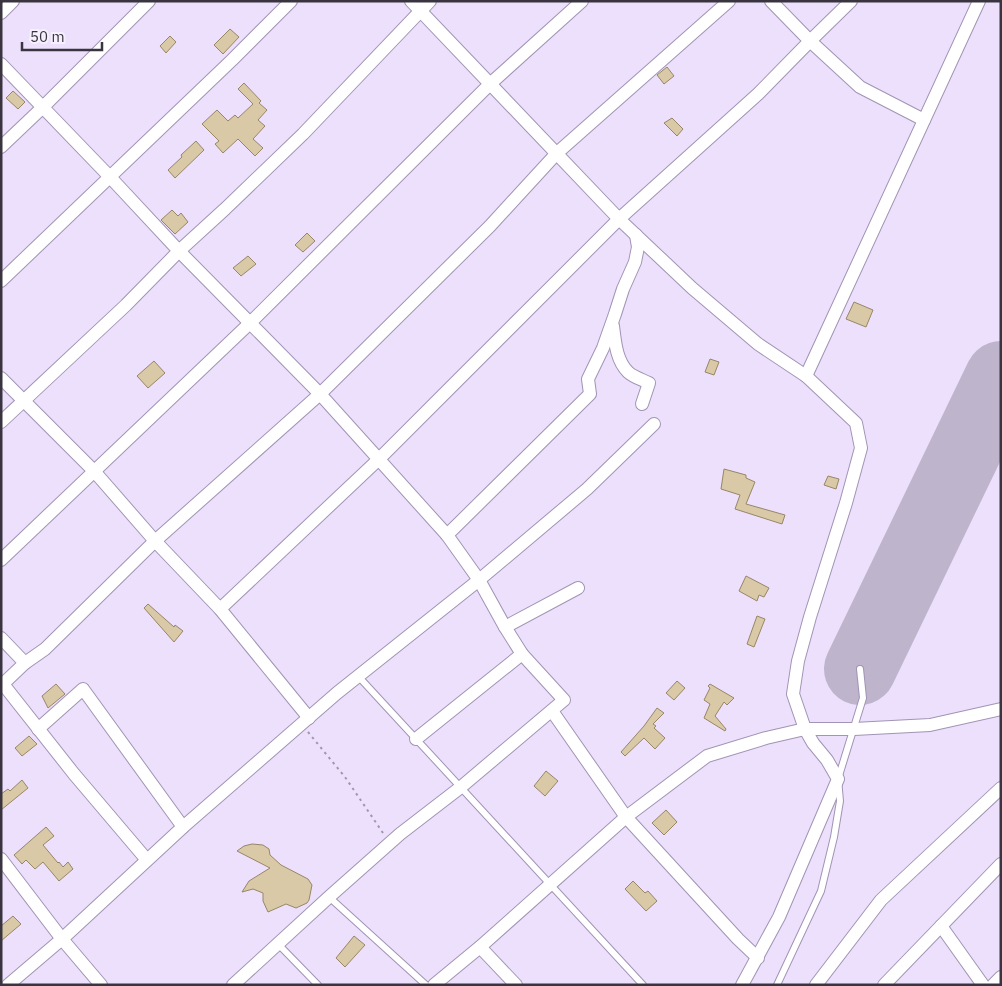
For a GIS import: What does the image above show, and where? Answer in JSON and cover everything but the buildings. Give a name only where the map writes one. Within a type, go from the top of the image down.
[{"type":"street","points":[[1,13],[13,1]]},
{"type":"street","points":[[1,147],[149,1]]},
{"type":"street","points":[[1,281],[291,1]]},
{"type":"street","points":[[1,422],[126,305],[179,251],[303,134],[415,6],[430,1]]},
{"type":"street","points":[[1,560],[250,323],[490,84],[582,1]]},
{"type":"street","points":[[147,860],[80,781],[3,684],[45,649],[155,541],[320,394],[490,226],[557,153],[729,1]]},
{"type":"street","points":[[771,1],[810,41],[860,87],[924,120]]},
{"type":"street","points":[[220,609],[379,459],[619,219],[758,94],[851,1]]},
{"type":"street","points":[[806,376],[979,1]]},
{"type":"street","points":[[415,6],[619,219],[692,288],[758,344],[806,376],[856,423],[861,448],[846,503],[810,617],[798,661],[793,694],[805,729],[838,779],[779,917],[742,985]]},
{"type":"street","points":[[1,64],[179,251],[320,394],[447,535],[479,580],[522,654],[564,700],[461,787],[390,843],[233,985]]},
{"type":"street","points":[[447,535],[590,394],[588,379],[603,348],[623,289],[635,262],[638,247],[636,235]]},
{"type":"street","points":[[612,323],[620,360],[628,373],[649,383],[642,404]]},
{"type":"street","points":[[1,378],[94,471],[155,541],[220,609],[305,721]]},
{"type":"street","points":[[8,985],[62,939],[183,827],[305,721],[358,676],[479,580],[587,489],[654,424]]},
{"type":"street","points":[[505,627],[578,588]]},
{"type":"street","points":[[1,638],[26,663]]},
{"type":"street","points":[[416,739],[522,654]]},
{"type":"street","points":[[38,728],[83,689],[183,827]]},
{"type":"street","points":[[434,985],[480,947],[626,817],[707,756],[766,738],[805,729],[930,725],[1001,708]]},
{"type":"street","points":[[552,710],[626,817],[758,958]]},
{"type":"street","points":[[816,985],[881,900],[1001,788]]},
{"type":"street","points":[[1,859],[62,939],[101,985]]},
{"type":"street","points":[[884,985],[1001,864]]},
{"type":"street","points":[[941,926],[983,985]]},
{"type":"street","points":[[480,947],[516,985]]},
{"type":"street","points":[[993,985],[1001,977]]},
{"type":"lane","points":[[777,985],[821,890],[834,837],[840,801],[838,779],[863,698],[860,669]]},
{"type":"lane","points":[[358,676],[643,985]]},
{"type":"lane","points":[[329,897],[426,985]]},
{"type":"lane","points":[[278,944],[318,985]]},
{"type":"path","points":[[305,721],[390,843]]},
{"type":"runway","points":[[860,669],[1001,377]]}]
